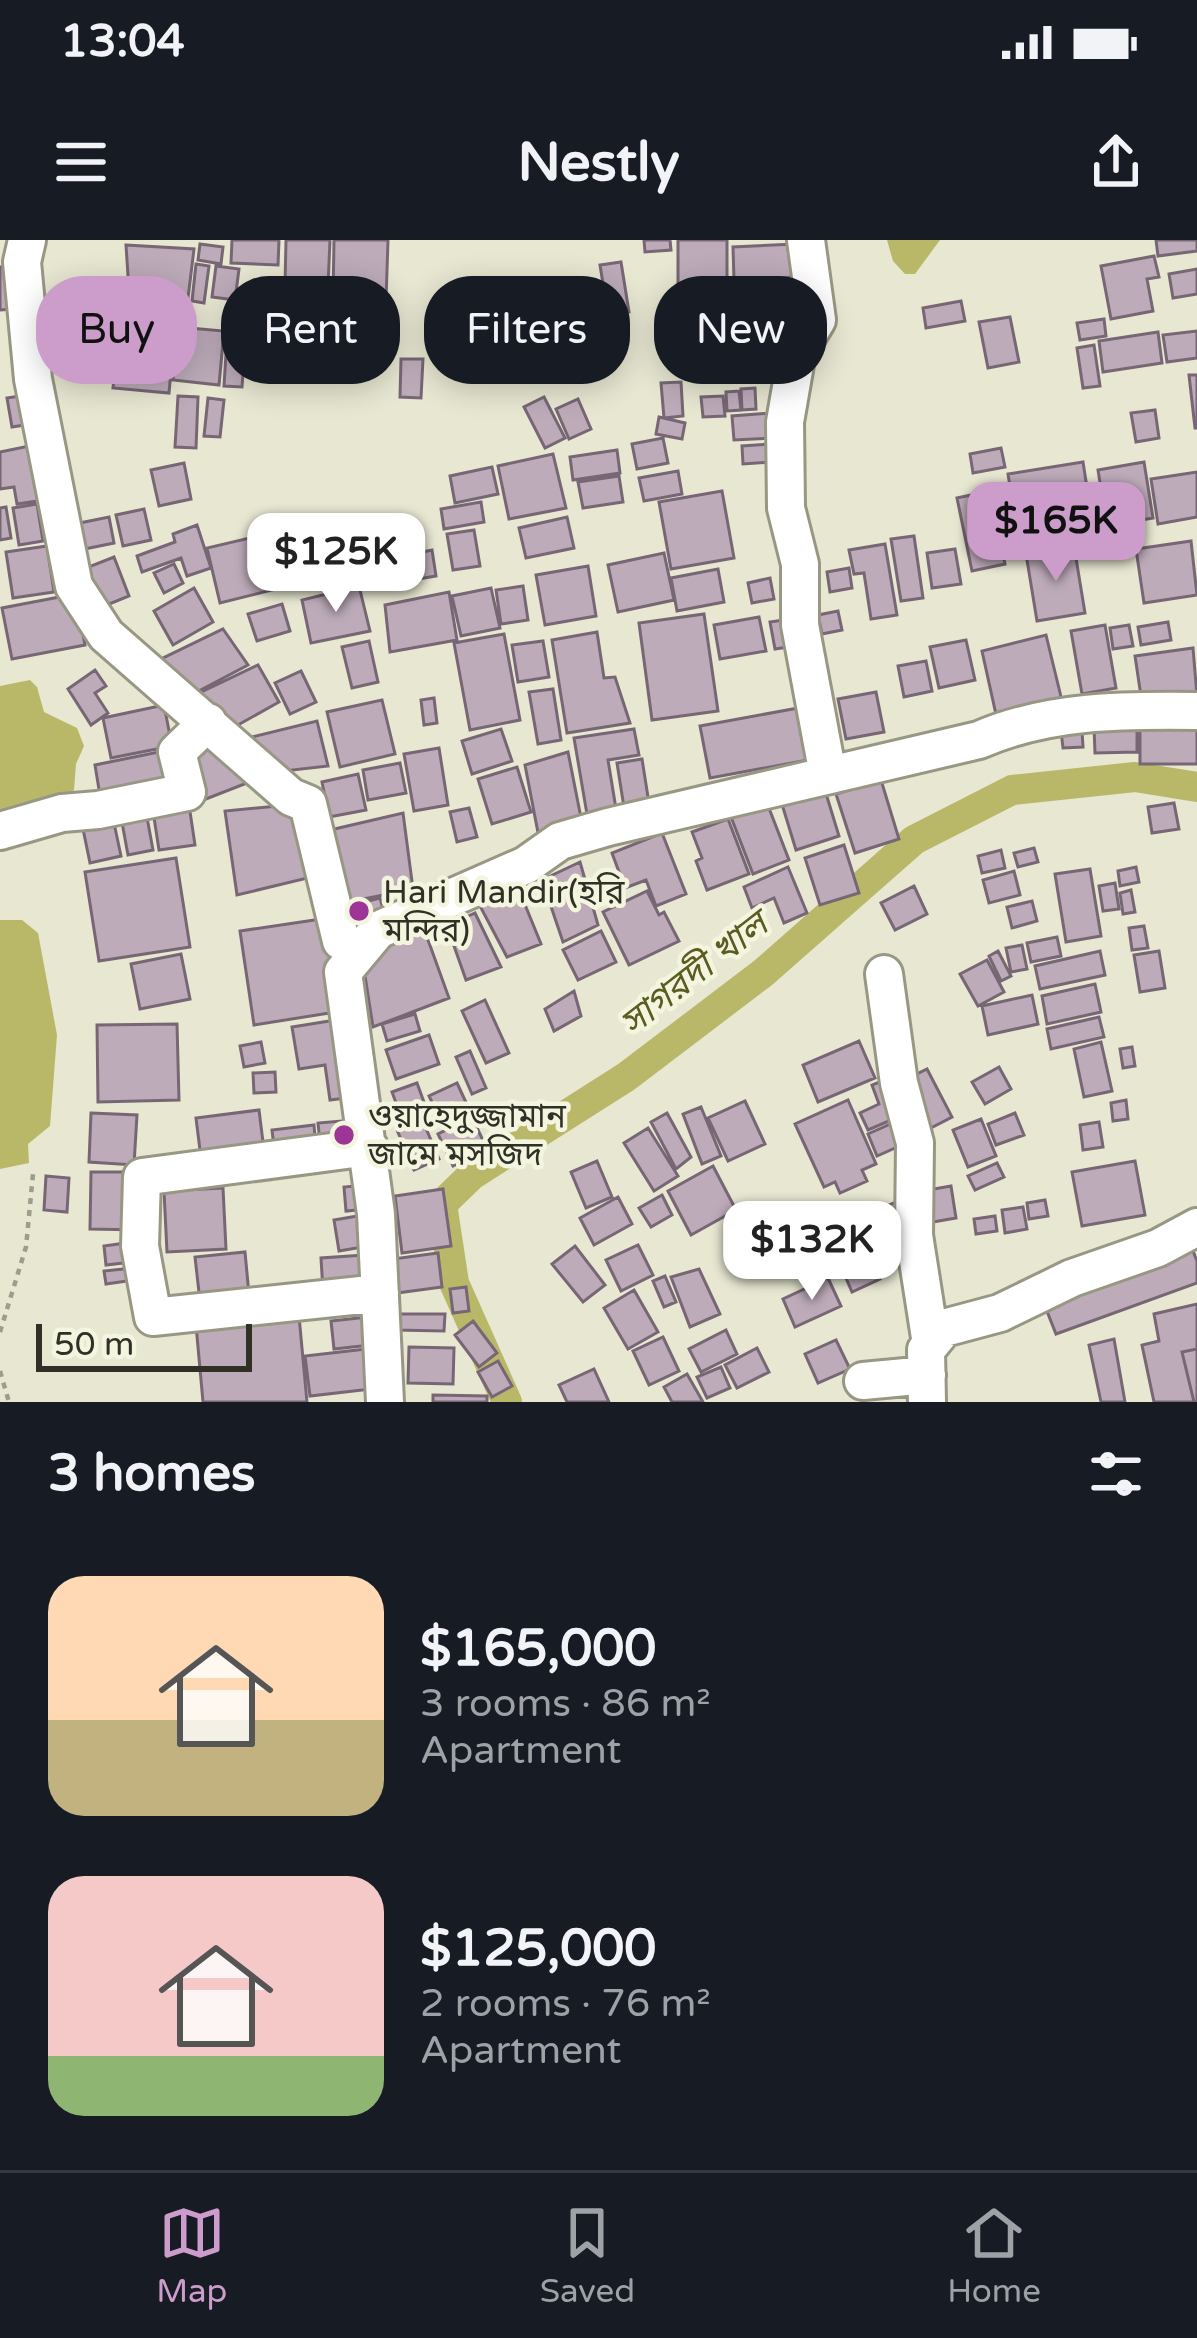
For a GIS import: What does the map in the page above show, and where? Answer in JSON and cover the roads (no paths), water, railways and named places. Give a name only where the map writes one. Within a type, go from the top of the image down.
[{"type":"street","points":[[27,240],[22,262],[33,379],[74,586],[106,635],[291,797],[308,804],[341,940],[357,952]]},
{"type":"street","points":[[806,240],[817,320],[797,352],[785,422],[787,508],[800,564],[800,625],[828,775]]},
{"type":"street","points":[[385,1402],[369,1147],[343,972],[378,930],[526,865],[560,841],[979,740],[1056,715],[1197,711]]},
{"type":"street","points":[[0,831],[62,813],[187,792],[177,752],[208,722]]},
{"type":"street","points":[[884,974],[899,1083],[915,1143],[914,1235],[928,1374]]},
{"type":"street","points":[[369,1147],[142,1177],[140,1246],[153,1317],[380,1293]]},
{"type":"street","points":[[928,1374],[944,1328],[1000,1313],[1072,1278],[1158,1248],[1197,1227]]},
{"type":"street","points":[[863,1381],[928,1374]]},
{"type":"waterway","name":"সাগরদী খাল","points":[[507,1402],[454,1283],[442,1204],[472,1175],[626,1077],[763,973],[914,840],[1012,790],[1135,777],[1197,787]]},
{"type":"place","name":"Hari Mandir(হরি মন্দির)","points":[[359,911]]},
{"type":"place","name":"ওয়াহেদুজ্জামান জামে মসজিদ","points":[[344,1135]]}]
